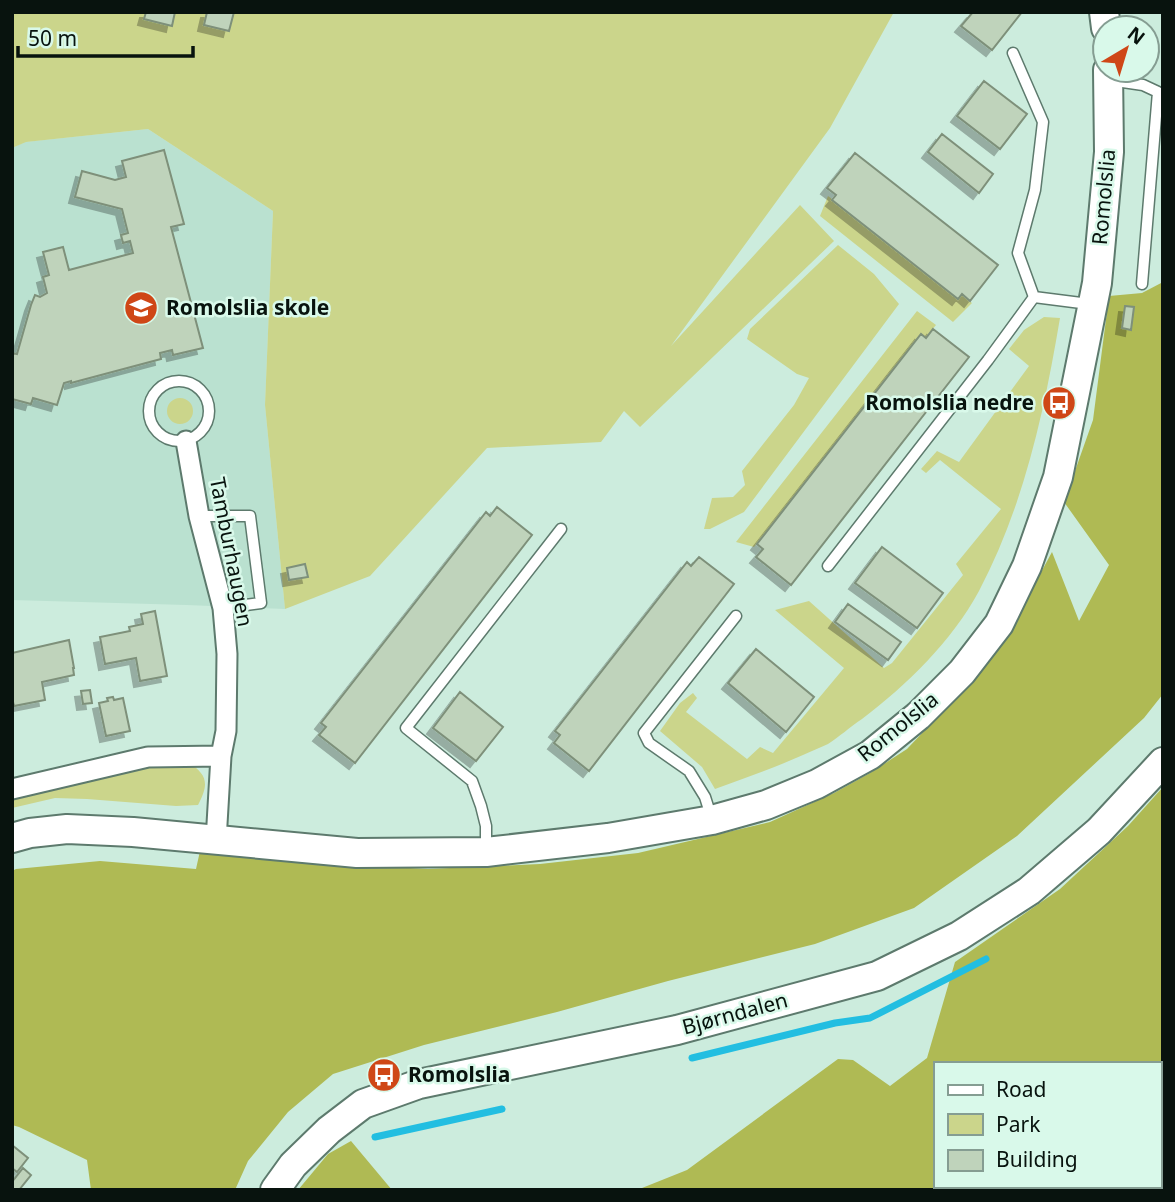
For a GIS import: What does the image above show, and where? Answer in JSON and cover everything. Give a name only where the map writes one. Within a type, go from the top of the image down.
[{"type":"street","name":"Romolslia","points":[[12,838],[30,833],[67,830],[133,832],[357,853],[486,852],[608,838],[712,820],[766,805],[804,790],[870,755],[918,716],[962,671],[999,624],[1027,566],[1058,477],[1097,283],[1109,152],[1108,84]]},
{"type":"street","name":"Tamburhaugen","points":[[186,440],[199,516],[223,608],[227,654],[226,731],[221,756],[216,841]]},
{"type":"street","points":[[12,789],[148,757],[221,756]]},
{"type":"street","name":"Bjørndalen","points":[[275,1190],[293,1165],[329,1130],[363,1104],[419,1084],[677,1030],[877,976],[959,936],[1029,891],[1099,831],[1163,762]]},
{"type":"lane","points":[[1013,53],[1043,122],[1035,190],[1018,253],[1034,297]]},
{"type":"lane","name":"Romolslia","points":[[1140,84],[1160,92],[1142,284]]},
{"type":"lane","points":[[1034,297],[1093,304]]},
{"type":"lane","points":[[828,566],[1034,297]]},
{"type":"lane","points":[[180,380],[196,386],[207,399],[209,416],[201,432],[186,440],[169,440],[155,430],[148,415],[151,398],[163,385],[180,380]]},
{"type":"lane","points":[[199,516],[250,516],[261,603],[223,608]]},
{"type":"lane","points":[[486,852],[486,826],[472,781],[406,728],[561,529]]},
{"type":"lane","points":[[712,820],[705,797],[689,771],[649,743],[644,733],[736,616]]},
{"type":"shaded area","name":"Romolslia skole","points":[[148,129],[273,211],[265,405],[285,609],[12,600],[12,148],[25,142]]},
{"type":"green space","points":[[12,12],[894,12],[830,128],[671,346],[800,205],[834,241],[640,427],[624,411],[601,442],[487,448],[370,576],[285,609],[265,405],[273,211],[148,129],[26,142],[12,148]]},
{"type":"green space","points":[[828,196],[972,303],[953,322],[820,216]]},
{"type":"green space","points":[[838,245],[874,274],[899,304],[744,512],[710,529],[704,529],[712,498],[733,497],[745,485],[742,471],[794,405],[809,378],[797,374],[747,339],[750,329]]},
{"type":"green space","points":[[1163,282],[1163,694],[1144,718],[1017,836],[914,908],[815,944],[424,1045],[333,1074],[288,1112],[248,1161],[235,1190],[91,1190],[87,1160],[12,1125],[12,871],[16,869],[100,861],[196,869],[200,851],[286,861],[428,869],[540,864],[638,853],[770,822],[834,793],[907,749],[962,691],[1020,611],[1052,552],[1079,621],[1109,565],[1064,502],[1093,420],[1109,296],[1142,293]]},
{"type":"green space","points":[[917,311],[936,325],[754,547],[736,542]]},
{"type":"green space","points":[[1044,317],[1060,318],[1047,389],[1030,458],[995,558],[979,591],[956,627],[912,677],[832,741],[715,789],[702,767],[660,731],[680,703],[693,693],[697,698],[686,712],[747,759],[760,747],[773,753],[844,668],[775,610],[809,601],[884,668],[892,663],[963,575],[956,564],[1001,509],[940,460],[926,473],[921,469],[937,451],[959,462],[1029,366],[1009,349],[1024,330]]},
{"type":"green space","points":[[180,398],[189,402],[193,411],[189,420],[180,424],[171,420],[167,411],[171,402]]},
{"type":"green space","points":[[188,762],[200,771],[205,780],[198,805],[55,798],[12,808],[12,796]]},
{"type":"green space","points":[[1163,787],[1163,1190],[637,1190],[687,1170],[838,1059],[853,1060],[890,1086],[927,1058],[955,962],[1060,889],[1128,826]]},
{"type":"green space","points":[[351,1141],[392,1190],[298,1190],[328,1154]]},
{"type":"building","points":[[146,12],[175,12],[172,26],[144,19]]},
{"type":"building","points":[[207,12],[234,12],[229,31],[204,25]]},
{"type":"building","points":[[973,12],[1022,12],[992,50],[961,26]]},
{"type":"building","points":[[984,81],[1027,114],[1000,149],[957,116]]},
{"type":"building","points":[[942,134],[993,174],[979,193],[928,152]]},
{"type":"building","points":[[164,150],[184,224],[171,227],[203,348],[173,355],[172,350],[160,353],[161,359],[64,383],[57,405],[33,398],[31,404],[12,399],[12,353],[17,354],[35,295],[40,297],[47,293],[43,277],[49,275],[43,252],[63,247],[69,270],[133,253],[130,241],[123,243],[121,235],[128,233],[122,209],[75,197],[82,171],[115,180],[126,177],[122,161]]},
{"type":"building","points":[[855,153],[998,265],[970,301],[962,294],[958,299],[832,200],[836,195],[827,188]]},
{"type":"building","points":[[1125,306],[1134,307],[1131,330],[1122,328]]},
{"type":"building","points":[[933,329],[969,357],[791,585],[756,557],[763,549],[757,544],[921,334],[926,338]]},
{"type":"building","points":[[497,507],[532,535],[355,763],[319,735],[326,727],[321,723],[486,512],[490,516]]},
{"type":"building","points":[[882,547],[943,593],[917,628],[855,583]]},
{"type":"building","points":[[699,557],[734,584],[589,771],[554,743],[560,735],[555,731],[687,562],[691,566]]},
{"type":"building","points":[[305,564],[308,577],[289,580],[287,568]]},
{"type":"building","points":[[848,604],[901,642],[888,660],[835,622]]},
{"type":"building","points":[[155,611],[167,676],[140,681],[136,658],[105,664],[100,637],[130,631],[129,627],[143,624],[141,614]]},
{"type":"building","points":[[69,640],[74,675],[42,682],[45,700],[14,706],[12,653]]},
{"type":"building","points":[[756,649],[814,697],[786,732],[728,683]]},
{"type":"building","points":[[90,690],[92,703],[83,704],[81,691]]},
{"type":"building","points":[[460,692],[503,727],[476,761],[433,728]]},
{"type":"building","points":[[113,697],[114,700],[123,698],[130,731],[106,736],[99,703]]},
{"type":"building","points":[[12,1145],[28,1158],[17,1172],[12,1168]]},
{"type":"building","points":[[23,1168],[31,1175],[19,1190],[12,1190],[12,1182]]},
{"type":"waterway","points":[[692,1058],[835,1023],[870,1018],[986,959]]},
{"type":"waterway","points":[[375,1137],[502,1109]]},
{"type":"place","name":"Romolslia skole","points":[[141,308]]},
{"type":"place","name":"Romolslia nedre","points":[[1059,403]]},
{"type":"place","name":"Romolslia","points":[[384,1075]]}]
